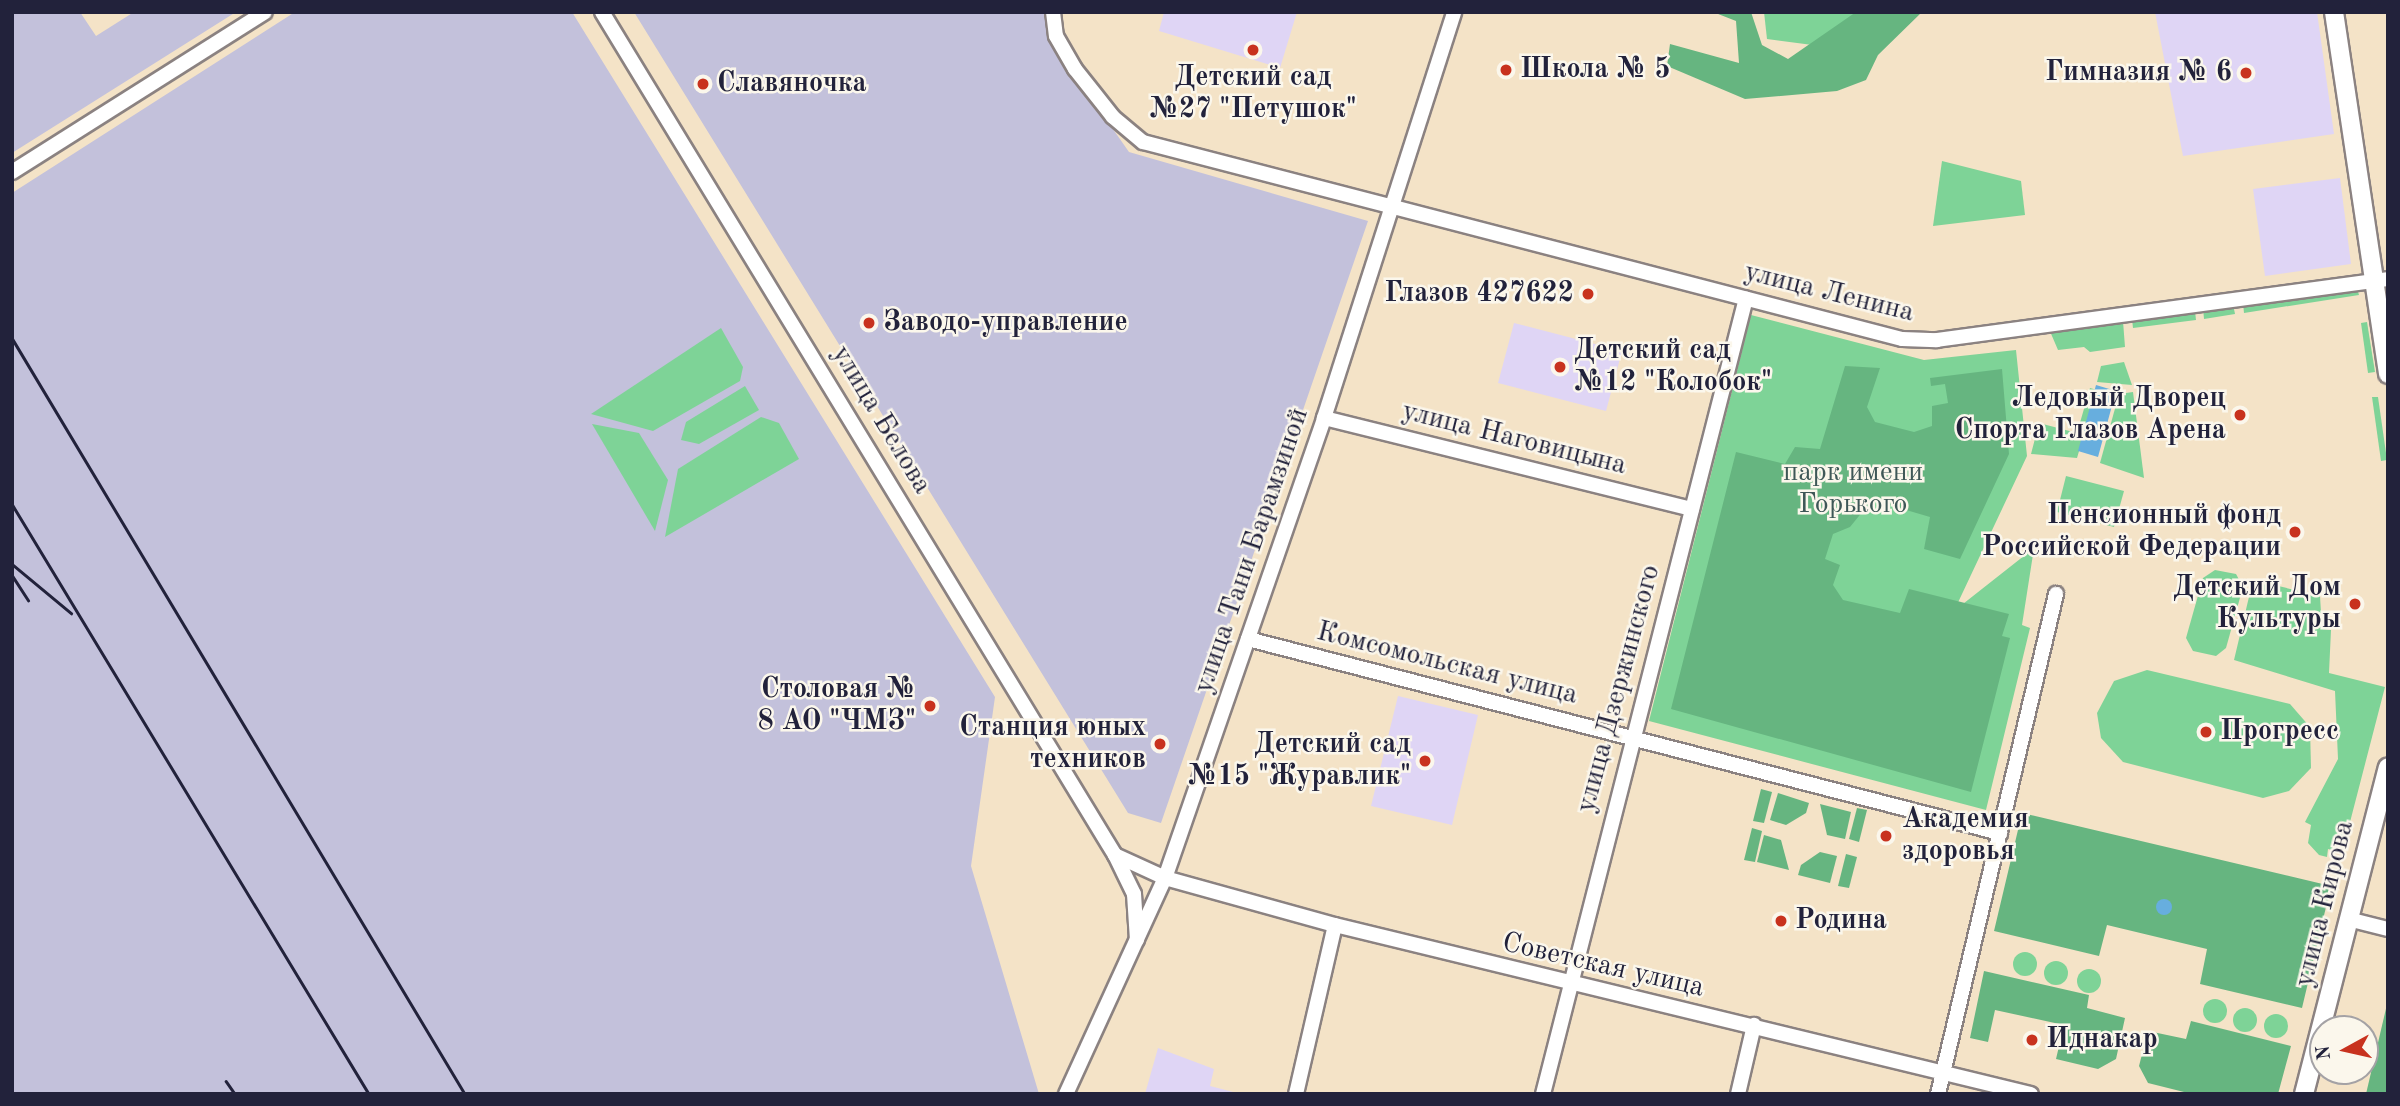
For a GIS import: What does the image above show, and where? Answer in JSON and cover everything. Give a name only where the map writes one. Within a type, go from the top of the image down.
[{"type":"main road","points":[[2334,12],[2384,283]]},
{"type":"main road","points":[[2345,12],[2384,283],[2388,374]]},
{"type":"main road","name":"улица Кирова","points":[[2333,1015],[2388,768]]},
{"type":"main road","name":"улица Кирова","points":[[2304,1094],[2388,799]]},
{"type":"street","points":[[12,172],[265,12]]},
{"type":"street","name":"улица Белова","points":[[602,12],[1115,855],[1134,894],[1136,947]]},
{"type":"street","name":"улица Ленина","points":[[1053,12],[1056,36],[1076,69],[1113,117],[1143,142],[1390,210],[1919,342],[2384,283]]},
{"type":"street","name":"улица Тани Барамзиной","points":[[1066,1094],[1136,947],[1165,878],[1324,418],[1454,12]]},
{"type":"street","name":"улица Дзержинского","points":[[1543,1094],[1746,298]]},
{"type":"street","name":"улица Наговицына","points":[[1324,418],[1692,509]]},
{"type":"street","points":[[1938,1094],[2056,594]]},
{"type":"street","name":"Комсомольская улица","points":[[1248,639],[2000,833]]},
{"type":"street","points":[[1115,855],[1165,878]]},
{"type":"street","name":"Советская улица","points":[[1165,878],[1569,985],[1754,1025],[2031,1094]]},
{"type":"street","points":[[2353,920],[2388,929]]},
{"type":"street","points":[[1296,1094],[1335,925]]},
{"type":"street","points":[[1738,1094],[1754,1025]]},
{"type":"shaded area","points":[[12,12],[80,12],[96,36],[134,12],[236,12],[12,153]]},
{"type":"shaded area","points":[[295,12],[572,12],[995,697],[971,866],[1039,1094],[12,1094],[12,193]]},
{"type":"shaded area","points":[[634,12],[1058,12],[1052,42],[1129,152],[1368,221],[1161,823],[1128,813]]},
{"type":"shaded area","name":"Детский сад №27 \"Петушок\"","points":[[1164,12],[1297,12],[1280,68],[1159,31]]},
{"type":"shaded area","name":"Гимназия № 6","points":[[2155,12],[2317,12],[2334,134],[2183,156]]},
{"type":"shaded area","points":[[2340,178],[2351,264],[2265,276],[2253,189]]},
{"type":"shaded area","name":"Детский сад №12 \"Колобок\"","points":[[1514,323],[1622,351],[1606,411],[1498,383]]},
{"type":"shaded area","name":"Детский сад №15 \"Журавлик\"","points":[[1398,696],[1478,715],[1452,825],[1371,806]]},
{"type":"shaded area","points":[[1158,1048],[1214,1069],[1210,1086],[1241,1094],[1145,1094]]},
{"type":"green space","points":[[1713,12],[1751,12],[1762,45],[1788,59],[1856,12],[1922,12],[1878,55],[1866,80],[1837,91],[1745,99],[1667,66],[1670,44],[1739,63],[1736,21]]},
{"type":"green space","points":[[1764,12],[1874,12],[1866,52],[1767,39]]},
{"type":"green space","points":[[1942,161],[2021,181],[2025,215],[1933,226]]},
{"type":"green space","points":[[2357,288],[2359,295],[2244,313],[2243,303]]},
{"type":"green space","points":[[2233,304],[2235,314],[2204,319],[2203,308]]},
{"type":"green space","points":[[2195,311],[2196,320],[2133,328],[2132,319]]},
{"type":"green space","name":"парк имени Горького","points":[[1751,315],[1924,360],[2016,350],[2027,456],[1954,611],[2034,548],[2022,625],[2030,628],[1986,810],[1649,721]]},
{"type":"green space","points":[[2123,321],[2125,347],[2090,352],[2084,347],[2058,350],[2049,329]]},
{"type":"green space","points":[[2367,322],[2375,372],[2368,373],[2361,323]]},
{"type":"green space","points":[[721,328],[743,367],[740,381],[653,431],[591,414]]},
{"type":"green space","points":[[2124,362],[2132,385],[2097,382],[2101,366]]},
{"type":"green space","name":"парк имени Горького","points":[[1845,366],[1880,368],[1867,407],[1875,422],[1914,432],[1932,426],[1932,406],[1948,403],[1945,384],[1931,386],[1930,378],[2002,369],[2009,454],[1960,559],[1924,549],[1930,517],[1872,500],[1850,527],[1833,534],[1825,559],[1840,565],[1833,585],[1843,600],[1900,613],[1909,589],[2009,614],[2002,636],[2010,638],[1971,792],[1671,709],[1736,452],[1785,464],[1795,447],[1820,449]]},
{"type":"green space","points":[[745,386],[759,410],[699,444],[681,440],[686,422]]},
{"type":"green space","points":[[2090,388],[2097,390],[2077,458],[2031,454],[2039,423],[2077,433]]},
{"type":"green space","points":[[2133,392],[2144,478],[2100,463],[2119,394]]},
{"type":"green space","points":[[2372,397],[2378,397],[2387,460],[2381,461]]},
{"type":"green space","points":[[761,417],[779,423],[799,459],[665,537],[678,469]]},
{"type":"green space","points":[[592,424],[639,433],[668,480],[655,531]]},
{"type":"green space","points":[[2066,476],[2124,491],[2114,527],[2057,512]]},
{"type":"green space","points":[[2215,570],[2236,574],[2243,587],[2226,648],[2216,656],[2193,651],[2186,638],[2203,578]]},
{"type":"green space","points":[[2253,580],[2320,596],[2322,629],[2331,630],[2329,673],[2385,687],[2342,853],[2328,849],[2327,857],[2319,855],[2308,843],[2311,825],[2305,822],[2338,759],[2335,691],[2234,660]]},
{"type":"green space","name":"Прогресс","points":[[2147,670],[2290,704],[2310,727],[2311,768],[2289,791],[2263,798],[2123,762],[2101,738],[2097,713],[2114,681]]},
{"type":"green space","points":[[1761,789],[1772,792],[1764,823],[1753,821]]},
{"type":"green space","points":[[1778,793],[1809,803],[1806,813],[1786,825],[1770,820]]},
{"type":"green space","points":[[1820,804],[1851,812],[1845,839],[1827,835]]},
{"type":"green space","points":[[1857,808],[1867,810],[1859,842],[1849,839]]},
{"type":"green space","points":[[2022,813],[2331,886],[2302,1008],[2200,984],[2207,949],[2107,925],[2099,956],[1994,931]]},
{"type":"green space","points":[[1752,828],[1762,831],[1755,862],[1744,860]]},
{"type":"green space","points":[[1764,835],[1781,840],[1789,870],[1757,862]]},
{"type":"green space","points":[[1820,852],[1837,856],[1830,883],[1798,875],[1801,865]]},
{"type":"green space","points":[[1846,854],[1857,857],[1849,888],[1838,886]]},
{"type":"green space","points":[[2025,952],[2034,955],[2037,964],[2034,973],[2025,976],[2016,973],[2013,964],[2016,955]]},
{"type":"green space","points":[[2056,961],[2065,964],[2068,973],[2065,982],[2056,985],[2047,982],[2044,973],[2047,964]]},
{"type":"green space","points":[[2089,969],[2098,972],[2101,981],[2098,990],[2089,993],[2080,990],[2077,981],[2080,972]]},
{"type":"green space","points":[[1984,971],[2089,995],[2087,1008],[2125,1018],[2116,1059],[2098,1069],[2056,1059],[2064,1025],[1995,1010],[1988,1042],[1970,1038]]},
{"type":"green space","points":[[2215,999],[2224,1002],[2227,1011],[2224,1020],[2215,1023],[2206,1020],[2203,1011],[2206,1002]]},
{"type":"green space","points":[[2388,1000],[2388,1094],[2366,1094],[2368,1085],[2379,1085],[2379,1038]]},
{"type":"green space","points":[[2245,1008],[2254,1011],[2257,1020],[2254,1029],[2245,1032],[2236,1029],[2233,1020],[2236,1011]]},
{"type":"green space","points":[[2276,1014],[2285,1017],[2288,1026],[2285,1035],[2276,1038],[2267,1035],[2264,1026],[2267,1017]]},
{"type":"green space","points":[[2191,1021],[2291,1046],[2278,1094],[2192,1094],[2148,1083],[2139,1066],[2148,1031],[2186,1039]]},
{"type":"water","points":[[2096,385],[2116,391],[2098,457],[2078,451]]},
{"type":"water","points":[[2161,899],[2167,899],[2172,907],[2170,913],[2161,915],[2156,910],[2156,904]]},
{"type":"railway","points":[[12,338],[465,1094]]},
{"type":"railway","points":[[12,504],[369,1094]]},
{"type":"railway","points":[[12,564],[71,613]]},
{"type":"railway","points":[[12,575],[28,600]]},
{"type":"railway","points":[[226,1081],[235,1094]]},
{"type":"place","name":"Детский сад №27 \"Петушок\"","points":[[1253,50]]},
{"type":"place","name":"Школа № 5","points":[[1506,70]]},
{"type":"place","name":"Гимназия № 6","points":[[2246,73]]},
{"type":"place","name":"Славяночка","points":[[703,84]]},
{"type":"place","name":"Глазов 427622","points":[[1588,294]]},
{"type":"place","name":"Заводо-управление","points":[[869,323]]},
{"type":"place","name":"Детский сад №12 \"Колобок\"","points":[[1560,367]]},
{"type":"place","name":"Ледовый Дворец Спорта Глазов Арена","points":[[2240,415]]},
{"type":"place","name":"Пенсионный фонд Российской Федерации","points":[[2295,532]]},
{"type":"place","name":"Детский Дом Культуры","points":[[2355,604]]},
{"type":"place","name":"Столовая № 8 АО \"ЧМЗ\"","points":[[930,706]]},
{"type":"place","name":"Прогресс","points":[[2206,732]]},
{"type":"place","name":"Станция юных техников","points":[[1160,744]]},
{"type":"place","name":"Детский сад №15 \"Журавлик\"","points":[[1425,761]]},
{"type":"place","name":"Академия здоровья","points":[[1886,836]]},
{"type":"place","name":"Родина","points":[[1781,921]]},
{"type":"place","name":"Иднакар","points":[[2032,1040]]}]
